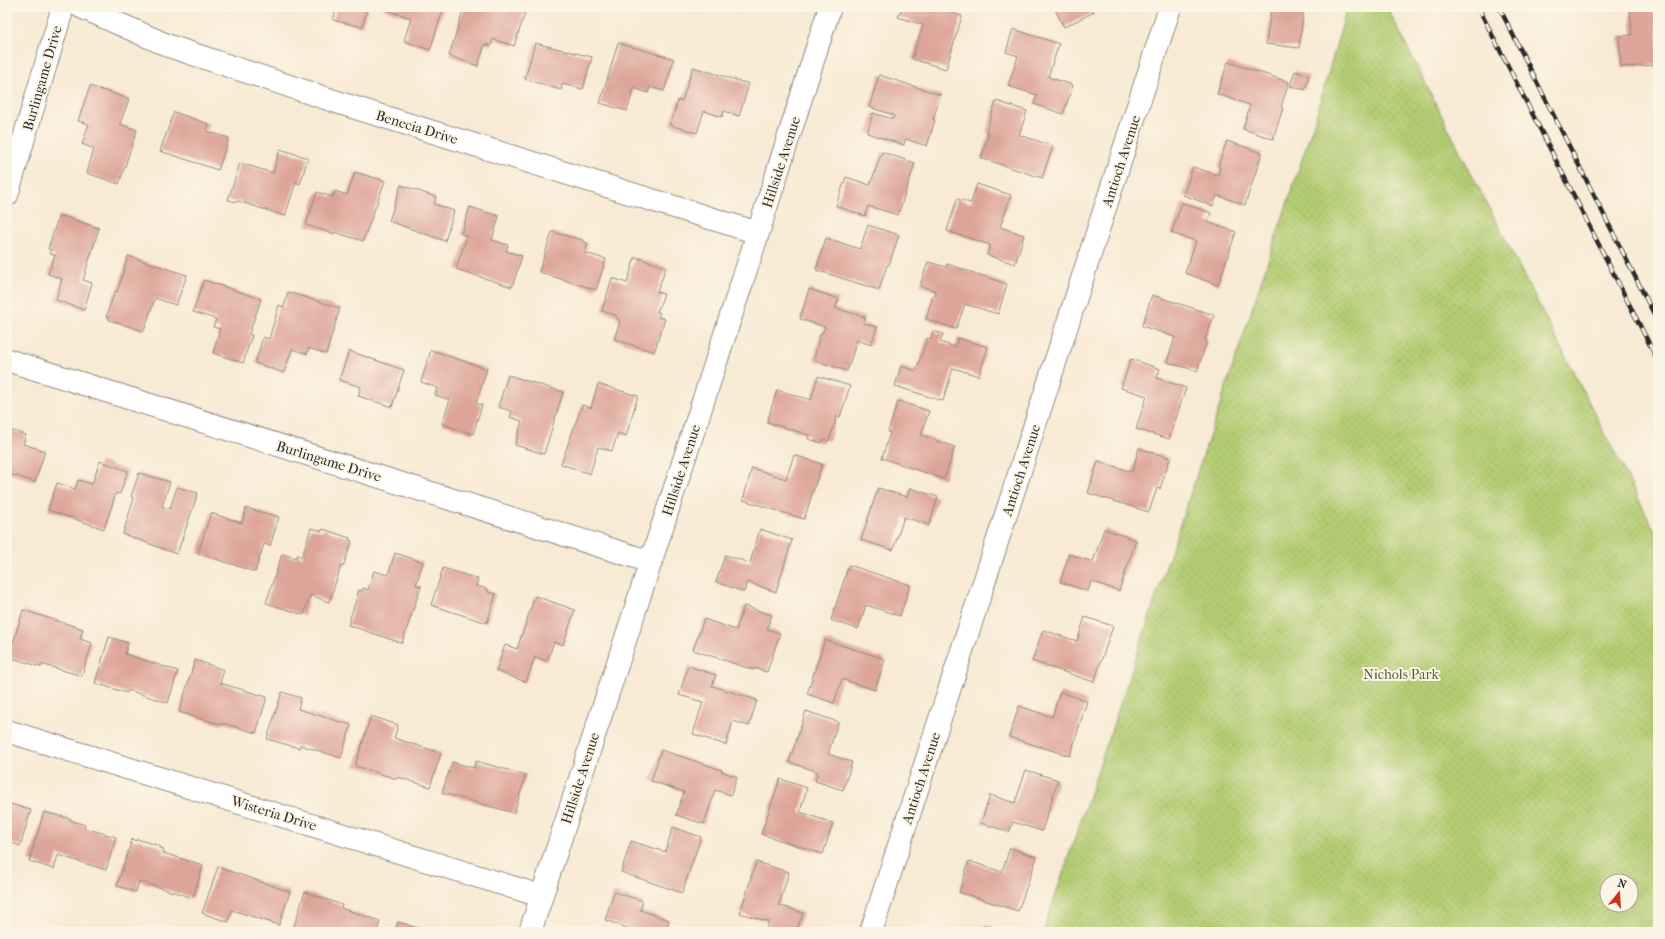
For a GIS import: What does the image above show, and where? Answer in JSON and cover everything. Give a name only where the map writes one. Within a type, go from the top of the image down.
[{"type":"street","name":"Burlingame Drive","points":[[7,195],[63,7]]},
{"type":"street","name":"Benecia Drive","points":[[81,7],[169,46],[343,104],[758,233]]},
{"type":"street","name":"Hillside Avenue","points":[[530,932],[758,233],[830,7]]},
{"type":"street","name":"Antioch Avenue","points":[[872,932],[1170,7]]},
{"type":"street","name":"Burlingame Drive","points":[[7,360],[651,562]]},
{"type":"street","name":"Wisteria Drive","points":[[7,731],[541,896]]},
{"type":"green space","name":"Nichols Park","points":[[1347,7],[1387,7],[1658,537],[1658,932],[1043,932],[1315,120]]},
{"type":"building","points":[[337,7],[368,7],[362,27],[333,20]]},
{"type":"building","points":[[384,7],[444,7],[430,50],[404,41],[411,18],[383,9]]},
{"type":"building","points":[[464,7],[524,7],[522,12],[525,13],[514,46],[493,39],[491,46],[485,44],[478,66],[449,56]]},
{"type":"building","points":[[902,7],[934,7],[962,16],[946,69],[912,59],[923,25],[898,17]]},
{"type":"building","points":[[1054,7],[1092,7],[1094,12],[1064,27]]},
{"type":"building","points":[[1261,7],[1304,7],[1299,48],[1266,44],[1271,9]]},
{"type":"building","points":[[1658,7],[1658,65],[1621,67],[1619,36],[1632,35],[1630,8]]},
{"type":"building","points":[[1013,29],[1059,44],[1048,77],[1073,85],[1063,114],[1034,104],[1037,95],[1008,86],[1018,56],[1006,52]]},
{"type":"building","points":[[535,43],[592,57],[583,89],[562,84],[561,90],[525,79]]},
{"type":"building","points":[[618,43],[674,59],[664,91],[650,87],[648,93],[634,88],[627,111],[600,103]]},
{"type":"building","points":[[1228,62],[1289,82],[1281,107],[1283,108],[1273,139],[1243,129],[1250,105],[1217,94]]},
{"type":"building","points":[[693,67],[749,84],[739,116],[724,111],[722,117],[704,111],[697,133],[670,125],[678,100],[682,101]]},
{"type":"building","points":[[1295,71],[1309,76],[1305,90],[1290,86]]},
{"type":"building","points":[[879,75],[941,95],[933,119],[935,120],[927,146],[905,139],[904,145],[867,133],[873,113],[893,119],[894,115],[869,107]]},
{"type":"building","points":[[90,86],[129,99],[120,124],[137,130],[119,184],[87,173],[94,149],[82,144],[89,124],[78,121]]},
{"type":"building","points":[[996,101],[1027,111],[1019,135],[1053,146],[1042,178],[981,158],[989,133],[986,132]]},
{"type":"building","points":[[174,112],[209,124],[206,131],[229,138],[218,170],[160,151]]},
{"type":"building","points":[[1227,141],[1262,153],[1245,205],[1217,195],[1213,206],[1183,195],[1193,167],[1218,175],[1220,167],[1218,166]]},
{"type":"building","points":[[280,149],[308,158],[300,184],[296,182],[285,216],[238,201],[228,200],[240,163],[273,173]]},
{"type":"building","points":[[882,152],[915,163],[898,215],[868,206],[865,216],[836,206],[846,177],[870,185]]},
{"type":"building","points":[[355,172],[385,181],[363,241],[306,225],[317,192],[333,197],[335,191],[347,195]]},
{"type":"building","points":[[977,184],[1011,195],[1000,227],[1024,235],[1015,264],[987,255],[990,245],[947,231],[957,199],[971,203]]},
{"type":"building","points":[[401,185],[436,197],[434,204],[454,211],[445,241],[389,221]]},
{"type":"building","points":[[1182,203],[1211,213],[1207,222],[1236,232],[1218,285],[1185,273],[1196,241],[1171,233]]},
{"type":"building","points":[[470,207],[499,216],[492,240],[508,245],[506,251],[522,256],[512,287],[456,269],[467,236],[461,234]]},
{"type":"building","points":[[59,215],[99,228],[83,280],[92,283],[84,310],[56,300],[62,279],[48,274],[55,255],[50,254],[51,250],[48,249]]},
{"type":"building","points":[[868,225],[899,235],[879,290],[816,270],[826,238],[860,249]]},
{"type":"building","points":[[552,232],[583,240],[583,242],[588,243],[585,253],[606,259],[596,290],[539,272]]},
{"type":"building","points":[[128,256],[187,275],[176,305],[155,298],[144,331],[109,320],[109,317],[106,317],[115,291],[117,292]]},
{"type":"building","points":[[635,257],[666,267],[657,292],[664,294],[657,312],[660,313],[658,317],[665,319],[654,352],[614,339],[620,322],[615,315],[602,311],[612,278],[627,283]]},
{"type":"building","points":[[928,262],[946,267],[947,264],[1007,284],[998,314],[965,304],[956,329],[926,319],[933,295],[935,296],[936,291],[920,286]]},
{"type":"building","points":[[204,280],[261,299],[249,334],[252,335],[243,363],[213,353],[220,329],[213,327],[216,319],[193,312]]},
{"type":"building","points":[[809,289],[839,299],[835,308],[865,317],[863,323],[877,327],[871,345],[857,340],[847,371],[814,360],[820,334],[822,334],[825,327],[800,319]]},
{"type":"building","points":[[288,292],[340,308],[326,354],[309,348],[307,354],[292,349],[284,373],[255,363],[263,337],[269,339],[279,305],[284,307]]},
{"type":"building","points":[[1152,295],[1214,315],[1205,340],[1207,341],[1197,371],[1167,362],[1175,337],[1142,326]]},
{"type":"building","points":[[933,331],[943,334],[940,342],[955,347],[958,338],[988,347],[979,376],[953,368],[943,401],[895,386],[901,366],[916,371],[927,338],[931,339]]},
{"type":"building","points":[[431,350],[487,369],[476,403],[482,405],[473,434],[442,424],[450,400],[435,395],[438,388],[421,382]]},
{"type":"building","points":[[349,351],[404,370],[392,407],[358,396],[361,387],[339,380]]},
{"type":"building","points":[[1131,359],[1160,369],[1157,378],[1186,388],[1169,439],[1136,429],[1147,396],[1121,388]]},
{"type":"building","points":[[508,375],[563,392],[544,454],[515,445],[522,421],[510,417],[512,411],[498,407]]},
{"type":"building","points":[[818,376],[850,386],[840,417],[837,416],[829,441],[824,439],[822,443],[808,439],[809,435],[767,422],[777,390],[811,400]]},
{"type":"building","points":[[598,384],[638,396],[626,436],[618,433],[612,451],[598,447],[590,474],[561,464],[582,405],[591,408]]},
{"type":"building","points":[[898,401],[929,411],[921,435],[955,447],[944,479],[882,458],[890,433],[888,432]]},
{"type":"building","points":[[7,429],[26,435],[23,444],[45,451],[35,482],[7,473]]},
{"type":"building","points":[[1139,448],[1170,458],[1160,489],[1157,488],[1149,512],[1088,493],[1098,461],[1132,472]]},
{"type":"building","points":[[794,455],[822,464],[804,519],[743,500],[752,468],[786,479]]},
{"type":"building","points":[[100,461],[128,471],[120,494],[116,493],[104,529],[48,510],[57,483],[75,489],[78,480],[92,484]]},
{"type":"building","points":[[139,473],[170,482],[162,506],[170,509],[177,487],[198,493],[177,554],[123,534],[134,498],[131,497]]},
{"type":"building","points":[[878,488],[907,497],[910,488],[938,497],[929,525],[904,517],[893,550],[861,540]]},
{"type":"building","points":[[246,508],[279,517],[270,546],[264,544],[255,572],[198,553],[211,513],[242,523]]},
{"type":"building","points":[[311,528],[322,531],[323,529],[350,538],[349,540],[352,541],[343,567],[341,566],[329,602],[310,595],[304,615],[266,603],[282,554],[296,558],[297,555],[302,557]]},
{"type":"building","points":[[760,529],[792,540],[776,592],[747,582],[744,592],[716,582],[725,555],[750,563]]},
{"type":"building","points":[[1104,529],[1136,540],[1119,591],[1091,581],[1088,591],[1060,582],[1069,554],[1093,562]]},
{"type":"building","points":[[395,553],[423,562],[416,585],[421,586],[402,643],[348,625],[359,590],[362,591],[363,588],[368,590],[374,571],[388,575]]},
{"type":"building","points":[[849,565],[910,585],[900,616],[866,605],[858,629],[831,620]]},
{"type":"building","points":[[443,568],[478,579],[476,586],[488,589],[488,592],[496,594],[487,623],[431,605]]},
{"type":"building","points":[[535,596],[575,610],[563,645],[554,642],[547,661],[535,657],[526,682],[496,671],[505,645],[517,649]]},
{"type":"building","points":[[744,606],[772,615],[767,629],[780,633],[767,672],[755,668],[754,670],[693,650],[704,619],[736,630]]},
{"type":"building","points":[[23,610],[83,629],[80,639],[92,643],[82,676],[41,664],[41,667],[9,657]]},
{"type":"building","points":[[1085,617],[1113,626],[1094,682],[1032,661],[1043,630],[1077,641]]},
{"type":"building","points":[[109,637],[128,643],[125,654],[178,671],[168,703],[128,690],[127,693],[95,683]]},
{"type":"building","points":[[825,640],[885,659],[875,690],[842,679],[834,703],[807,694]]},
{"type":"building","points":[[195,660],[224,670],[220,683],[267,697],[256,733],[223,723],[222,725],[179,712]]},
{"type":"building","points":[[688,666],[716,675],[712,686],[757,700],[749,726],[733,721],[726,745],[693,734],[703,702],[679,695]]},
{"type":"building","points":[[282,692],[301,698],[298,709],[351,725],[341,758],[300,745],[299,748],[267,739]]},
{"type":"building","points":[[1060,692],[1087,701],[1070,756],[1009,737],[1019,706],[1052,717]]},
{"type":"building","points":[[806,711],[838,722],[828,754],[852,762],[843,790],[815,781],[818,772],[789,762]]},
{"type":"building","points":[[371,716],[398,725],[394,738],[441,753],[430,787],[355,766]]},
{"type":"building","points":[[661,750],[722,770],[721,771],[737,777],[731,795],[715,790],[704,824],[676,815],[684,792],[651,781]]},
{"type":"building","points":[[476,761],[526,775],[514,813],[442,793],[452,762],[474,768]]},
{"type":"building","points":[[1026,770],[1058,780],[1042,831],[1013,822],[1009,832],[981,823],[990,795],[1015,803]]},
{"type":"building","points":[[780,779],[807,788],[800,812],[833,823],[823,854],[761,834]]},
{"type":"building","points":[[7,803],[31,810],[20,846],[7,841]]},
{"type":"building","points":[[44,812],[71,819],[70,820],[85,825],[84,828],[116,837],[106,870],[58,855],[54,869],[29,861]]},
{"type":"building","points":[[673,827],[701,837],[682,893],[621,872],[631,841],[665,852]]},
{"type":"building","points":[[132,839],[136,841],[137,839],[160,846],[160,848],[164,849],[163,853],[203,865],[193,898],[139,881],[136,892],[117,886]]},
{"type":"building","points":[[1010,848],[1037,857],[1018,911],[959,892],[969,861],[1002,872]]},
{"type":"building","points":[[756,862],[789,872],[779,905],[803,913],[796,932],[765,932],[769,922],[740,913]]},
{"type":"building","points":[[218,867],[290,892],[279,925],[232,910],[228,922],[202,913]]},
{"type":"building","points":[[305,892],[342,905],[341,908],[380,921],[377,932],[292,932]]},
{"type":"building","points":[[614,892],[643,901],[640,910],[669,920],[665,932],[629,932],[630,929],[605,920]]},
{"type":"building","points":[[398,922],[424,930],[434,932],[395,932]]},
{"type":"building","points":[[985,925],[1004,932],[983,932]]},
{"type":"railway","points":[[1478,7],[1658,361]]},
{"type":"railway","points":[[1499,7],[1658,322]]}]
